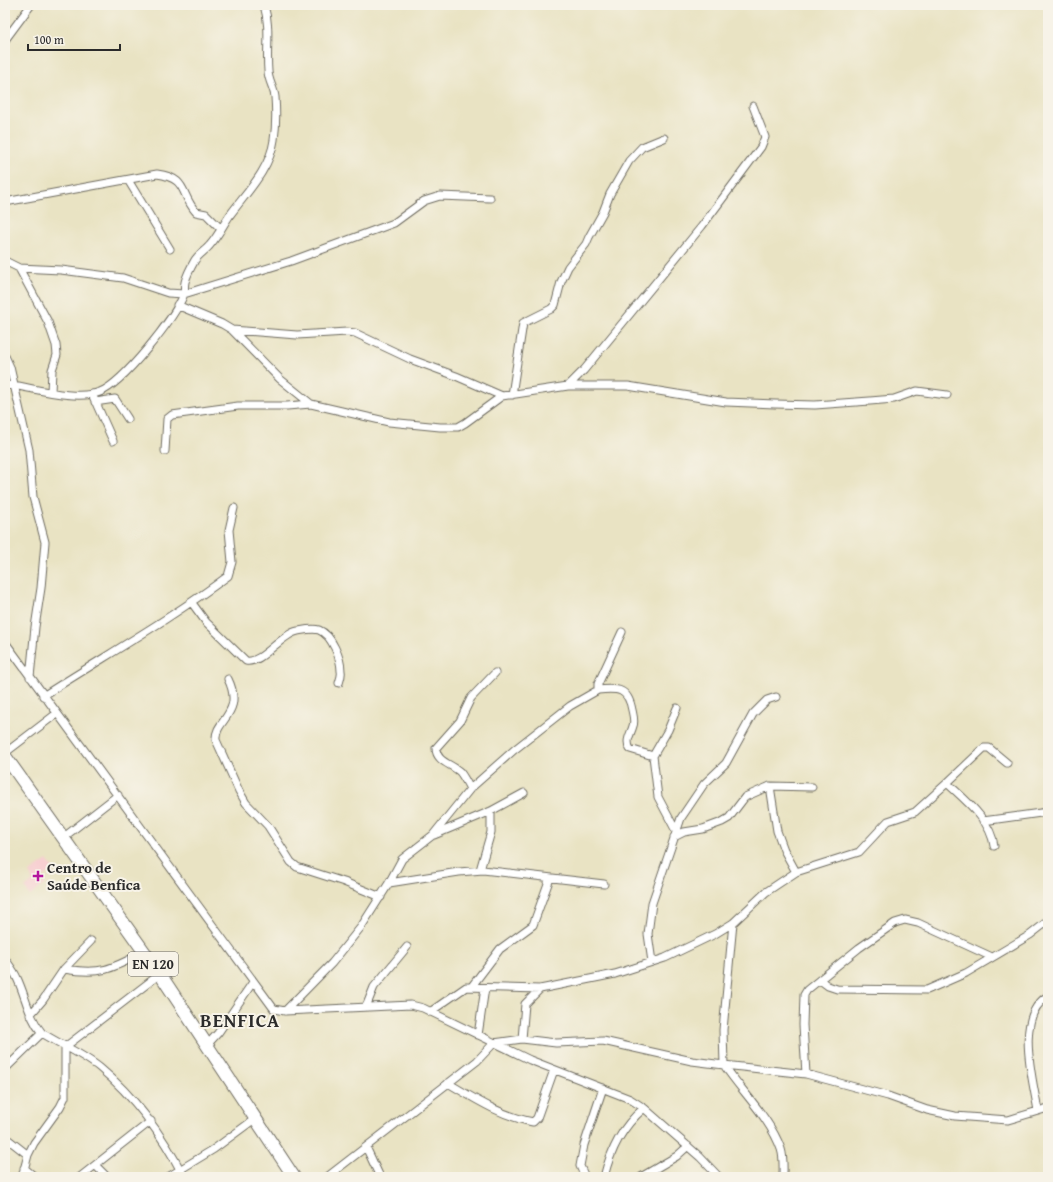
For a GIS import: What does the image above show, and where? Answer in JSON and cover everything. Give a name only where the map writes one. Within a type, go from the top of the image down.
[{"type":"main road","name":"EN 120","points":[[5,754],[160,974],[294,1177]]},
{"type":"street","points":[[5,40],[31,5]]},
{"type":"street","points":[[9,386],[75,395],[92,394],[107,388],[126,371],[153,342],[184,294],[185,281],[196,258],[211,245],[252,188],[268,158],[274,139],[275,96],[268,73],[267,55],[269,34],[268,21],[264,5]]},
{"type":"street","points":[[568,386],[584,370],[702,226],[761,147],[765,137],[753,106]]},
{"type":"street","points":[[512,395],[523,323],[551,309],[555,304],[561,282],[568,268],[586,244],[603,212],[610,194],[629,161],[642,147],[664,138]]},
{"type":"street","points":[[5,202],[157,174],[170,176],[183,188],[196,212],[206,214],[221,230]]},
{"type":"street","points":[[128,180],[170,250]]},
{"type":"street","points":[[5,261],[19,268],[61,270],[123,278],[168,293],[184,294],[291,261],[387,226],[400,220],[424,201],[440,196],[490,198]]},
{"type":"street","points":[[19,268],[48,322],[56,346],[57,355],[52,370],[51,392]]},
{"type":"street","points":[[177,305],[222,324],[232,330],[280,379],[312,404]]},
{"type":"street","points":[[232,330],[297,335],[347,332],[355,333],[410,359],[502,396],[568,386],[628,386],[726,402],[815,405],[894,399],[917,391],[948,395]]},
{"type":"street","points":[[5,356],[10,367],[9,386],[29,450],[33,497],[45,542],[30,677]]},
{"type":"street","points":[[92,394],[113,441]]},
{"type":"street","points":[[165,451],[167,419],[172,415],[238,406],[287,406],[312,404],[389,422],[440,427],[458,427],[502,396]]},
{"type":"street","points":[[95,402],[115,399],[128,419]]},
{"type":"street","points":[[44,696],[192,603],[228,576],[231,570],[232,562],[229,530],[234,508]]},
{"type":"street","points":[[192,603],[206,622],[246,661],[255,660],[291,633],[314,629],[321,631],[330,638],[336,652],[342,671],[339,683]]},
{"type":"street","points":[[598,690],[598,684],[622,632]]},
{"type":"street","points":[[5,642],[56,714],[118,795],[271,1006],[277,1010],[285,1011],[411,1005],[430,1012],[554,1070],[630,1099],[644,1108],[688,1146],[719,1177]]},
{"type":"street","points":[[470,788],[459,771],[442,761],[438,756],[436,748],[460,721],[471,698],[495,672]]},
{"type":"street","points":[[228,679],[234,696],[229,714],[217,732],[216,740],[246,803],[268,826],[291,862],[297,867],[344,882],[381,897]]},
{"type":"street","points":[[285,1011],[332,963],[361,927],[381,897],[402,859],[433,835],[470,788],[514,750],[570,706],[598,690],[613,689],[624,692],[630,700],[634,722],[628,737],[628,746],[630,749],[653,756]]},
{"type":"street","points":[[652,962],[648,934],[652,903],[675,834],[686,808],[704,784],[726,763],[753,714],[767,700],[776,697]]},
{"type":"street","points":[[675,834],[658,797],[653,756],[668,730],[677,708]]},
{"type":"street","points":[[5,754],[56,714]]},
{"type":"street","points":[[430,1012],[462,989],[472,986],[486,988],[540,989],[616,974],[652,962],[715,934],[733,923],[766,892],[796,872],[859,852],[888,821],[915,812],[986,747],[1007,763]]},
{"type":"street","points":[[947,783],[983,821],[991,833],[994,846]]},
{"type":"street","points":[[675,834],[703,829],[722,822],[729,818],[745,797],[770,786],[812,787]]},
{"type":"street","points":[[770,786],[777,831],[784,850],[796,872]]},
{"type":"street","points":[[433,835],[491,811],[524,793]]},
{"type":"street","points":[[64,837],[118,795]]},
{"type":"street","points":[[480,870],[490,832],[491,811]]},
{"type":"street","points":[[983,821],[1048,812]]},
{"type":"street","points":[[389,883],[480,870],[604,884]]},
{"type":"street","points":[[472,986],[500,949],[533,925],[550,878]]},
{"type":"street","points":[[806,1074],[803,1040],[803,1001],[807,990],[895,923],[910,920],[992,957]]},
{"type":"street","points":[[820,980],[828,986],[837,989],[921,991],[938,987],[966,973],[1030,935],[1048,921]]},
{"type":"street","points":[[733,923],[723,1030],[724,1065],[764,1119],[777,1142],[781,1150],[783,1177]]},
{"type":"street","points":[[30,1015],[43,1000],[64,969],[91,941]]},
{"type":"street","points":[[366,1007],[374,987],[407,947]]},
{"type":"street","points":[[64,969],[98,972],[118,966],[144,952]]},
{"type":"street","points":[[5,959],[17,976],[30,1015],[42,1033],[88,1059],[100,1068],[141,1108],[151,1121],[184,1177]]},
{"type":"street","points":[[65,1047],[160,974]]},
{"type":"street","points":[[207,1045],[218,1033],[253,982]]},
{"type":"street","points":[[478,1035],[486,988]]},
{"type":"street","points":[[519,989],[525,1004],[522,1039]]},
{"type":"street","points":[[525,1004],[540,989]]},
{"type":"street","points":[[1038,1111],[1028,1039],[1034,1009],[1042,999],[1048,996]]},
{"type":"street","points":[[5,1069],[42,1033]]},
{"type":"street","points":[[327,1177],[477,1061],[494,1043],[522,1039],[556,1043],[604,1041],[692,1061],[806,1074],[888,1096],[927,1110],[955,1116],[1008,1120],[1048,1108]]},
{"type":"street","points":[[22,1177],[28,1155],[34,1143],[60,1107],[65,1097],[65,1047]]},
{"type":"street","points":[[448,1083],[496,1111],[516,1119],[533,1122],[537,1118],[554,1070]]},
{"type":"street","points":[[585,1177],[580,1166],[584,1145],[603,1088]]},
{"type":"street","points":[[604,1177],[608,1158],[626,1125],[644,1108]]},
{"type":"street","points":[[168,1177],[214,1149],[256,1118]]},
{"type":"street","points":[[80,1177],[96,1166],[151,1121]]},
{"type":"street","points":[[5,1137],[28,1155]]},
{"type":"street","points":[[641,1177],[677,1156],[688,1146]]},
{"type":"street","points":[[366,1147],[380,1177]]},
{"type":"street","points":[[96,1166],[107,1177]]},
{"type":"street","points":[[24,1168],[35,1177]]},
{"type":"shaded area","name":"Centro de Saúde Benfica","points":[[47,860],[54,870],[41,878],[45,884],[30,896],[25,888],[33,881],[29,873]]},
{"type":"place","name":"Centro de Saúde Benfica","points":[[38,876]]},
{"type":"district","name":"BENFICA","points":[[240,1020]]}]
